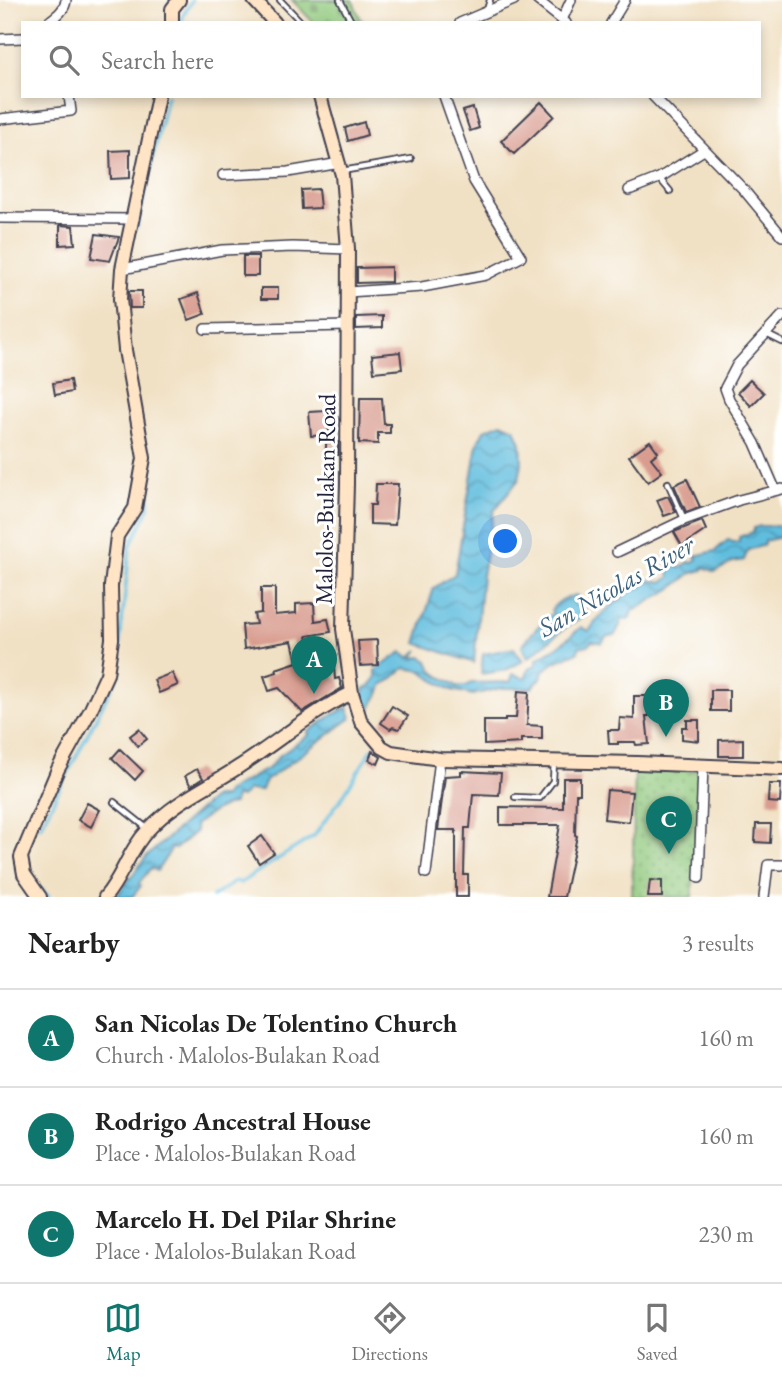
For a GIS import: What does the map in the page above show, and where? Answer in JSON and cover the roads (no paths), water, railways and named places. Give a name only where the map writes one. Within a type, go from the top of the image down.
[{"type":"street","points":[[50,21],[59,15],[66,5],[66,0]]},
{"type":"street","points":[[254,0],[273,21]]},
{"type":"street","points":[[464,21],[514,0]]},
{"type":"street","points":[[537,0],[564,21],[571,0]]},
{"type":"street","points":[[612,21],[625,0]]},
{"type":"street","points":[[172,21],[173,3]]},
{"type":"street","points":[[0,39],[21,38]]},
{"type":"street","points":[[0,119],[71,111],[69,98]]},
{"type":"street","points":[[40,897],[24,874],[21,857],[58,769],[107,674],[112,639],[111,586],[117,536],[135,508],[144,458],[125,349],[120,299],[122,269],[158,98]]},
{"type":"street","name":"Malolos-Bulakan Road","points":[[321,98],[341,167],[348,249],[343,629],[353,697],[361,722],[382,747],[391,752],[440,759],[782,769]]},
{"type":"street","points":[[348,292],[422,287],[486,275],[521,257],[474,181],[445,98]]},
{"type":"street","points":[[655,98],[743,189],[782,236]]},
{"type":"street","points":[[629,190],[659,178],[704,150]]},
{"type":"street","points":[[223,176],[341,167]]},
{"type":"street","points":[[0,218],[134,219]]},
{"type":"street","points":[[122,269],[222,250],[293,247],[348,249]]},
{"type":"street","points":[[617,552],[684,520],[779,489],[725,388],[737,365],[782,316]]},
{"type":"street","points":[[205,329],[348,326]]},
{"type":"street","points":[[105,897],[114,887],[132,848],[183,798],[237,768],[326,705],[353,697]]},
{"type":"street","points":[[426,873],[440,759]]},
{"type":"street","points":[[699,878],[703,765]]},
{"type":"street","points":[[764,897],[768,865],[782,864]]},
{"type":"lane","points":[[280,0],[300,21]]},
{"type":"lane","points":[[340,0],[351,21]]},
{"type":"lane","points":[[487,11],[490,0]]},
{"type":"lane","points":[[341,167],[411,159]]},
{"type":"lane","points":[[659,178],[670,191]]},
{"type":"lane","points":[[765,334],[782,342]]},
{"type":"lane","points":[[668,483],[684,520]]},
{"type":"lane","points":[[516,797],[540,798],[553,781],[554,761]]},
{"type":"lane","points":[[114,802],[148,830]]},
{"type":"water","points":[[501,423],[515,429],[521,443],[522,463],[519,479],[494,511],[482,575],[474,663],[416,643],[434,588],[455,574],[477,444],[484,430]]},
{"type":"water","points":[[760,526],[782,526],[782,537],[764,541],[764,545],[748,550],[744,560],[733,562],[715,572],[704,567],[703,570],[690,574],[674,587],[632,612],[629,619],[623,619],[615,635],[606,637],[602,643],[592,641],[579,647],[578,652],[555,662],[543,671],[541,678],[532,688],[501,688],[473,695],[452,690],[422,671],[405,668],[383,684],[367,714],[362,697],[365,688],[376,678],[376,670],[402,652],[410,657],[419,650],[413,658],[421,657],[428,661],[437,674],[457,686],[510,682],[513,674],[525,678],[529,669],[537,664],[537,659],[559,646],[581,627],[589,631],[608,608],[623,596],[648,580],[663,582],[670,577],[669,571],[675,566],[680,568],[697,559],[695,556],[715,551],[729,539],[739,542],[739,537]]},
{"type":"water","points":[[577,595],[587,614],[528,658],[523,644],[553,613],[551,610],[557,604]]},
{"type":"water","points":[[514,648],[523,661],[506,670],[481,674],[483,654]]},
{"type":"water","points":[[348,707],[351,718],[267,780],[260,791],[249,790],[241,797],[235,797],[234,804],[219,809],[195,825],[196,831],[175,849],[172,848],[157,871],[151,868],[132,897],[116,897],[146,857],[214,797],[224,797],[227,791],[269,768],[279,756],[309,735],[308,732]]},
{"type":"waterway","points":[[183,21],[182,17],[192,0]]},
{"type":"waterway","points":[[137,227],[167,98]]},
{"type":"waterway","points":[[40,827],[116,679],[130,546],[149,508],[149,463]]},
{"type":"waterway","points":[[212,897],[236,881],[240,883],[314,836],[372,749]]},
{"type":"waterway","points":[[41,889],[49,897]]},
{"type":"place","name":"San Nicolas De Tolentino Church","points":[[314,694]]},
{"type":"place","name":"Rodrigo Ancestral House","points":[[666,737]]},
{"type":"place","name":"Marcelo H. Del Pilar Shrine","points":[[669,854]]},
{"type":"water label","name":"San Nicolas River","points":[[616,586]]}]
